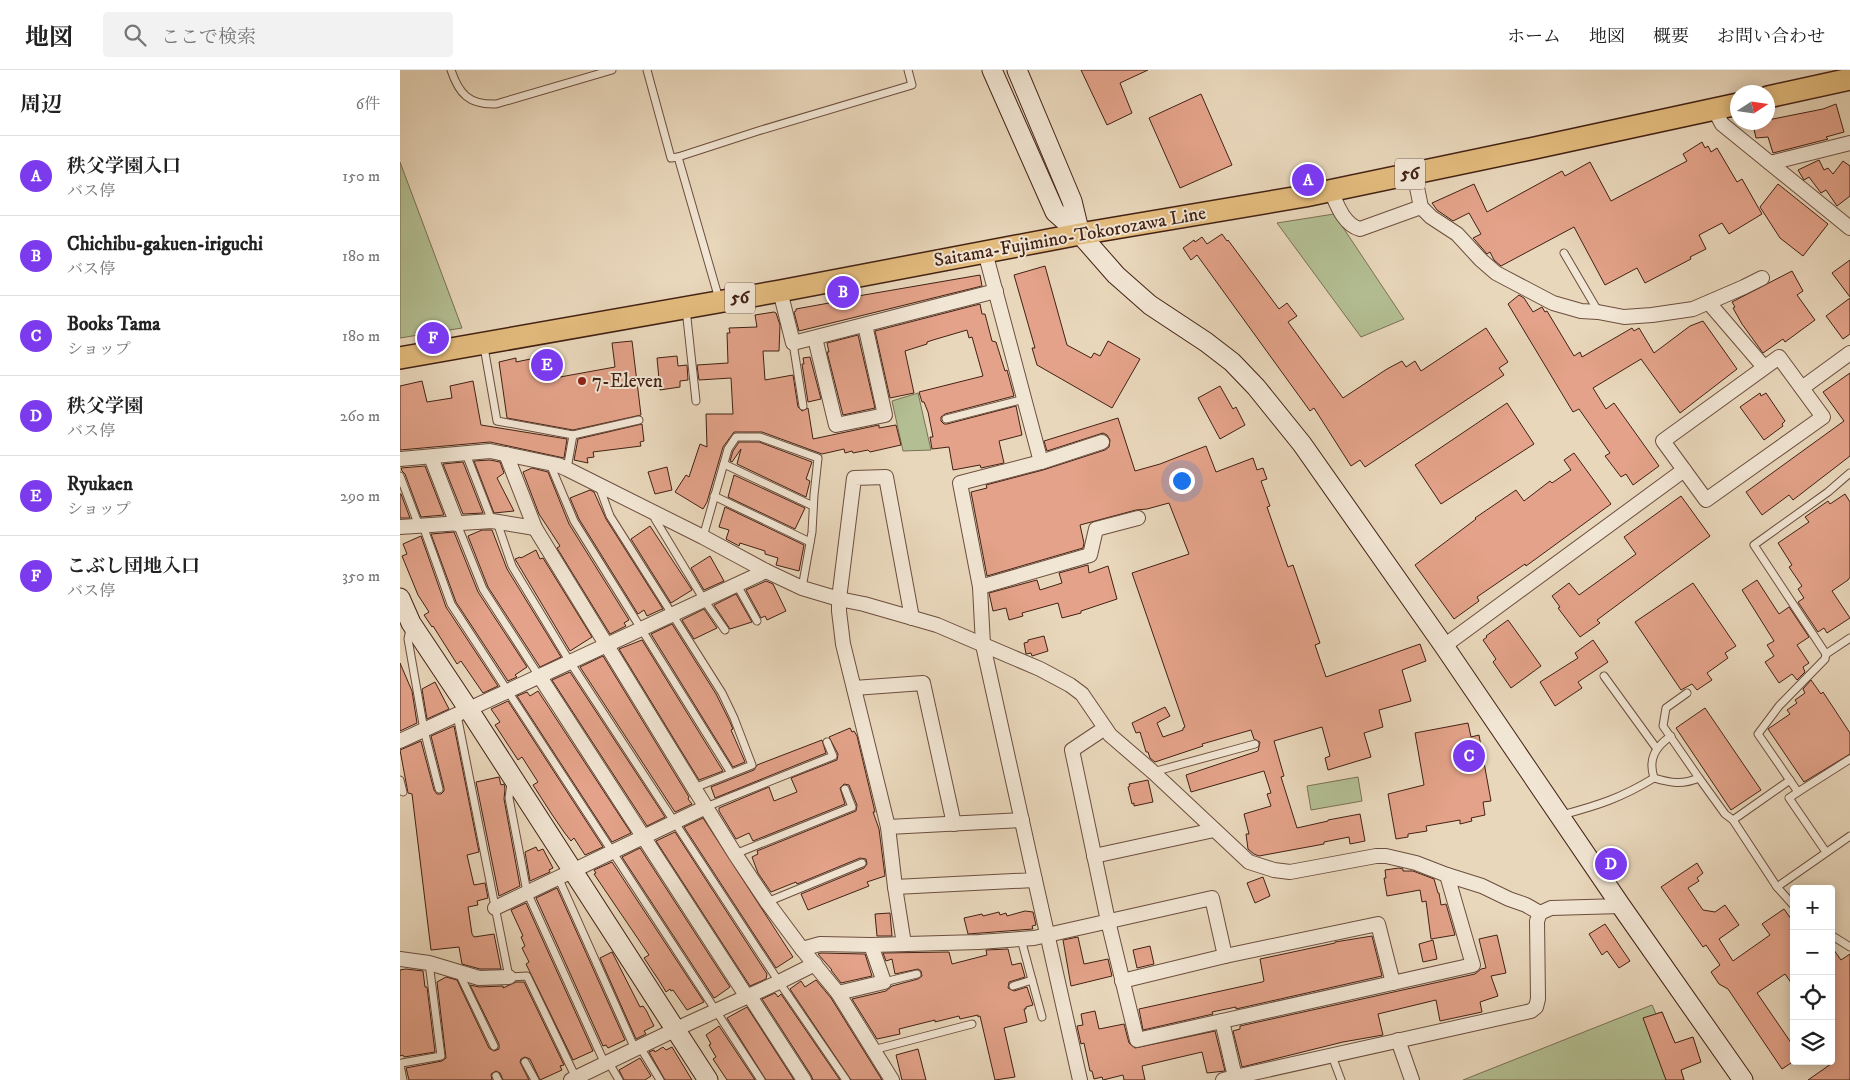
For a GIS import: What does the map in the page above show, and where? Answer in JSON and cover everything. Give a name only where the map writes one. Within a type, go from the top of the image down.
[{"type":"main road","points":[[1775,95],[1850,79]]},
{"type":"main road","name":"Saitama-Fujimino-Tokorozawa Line","points":[[400,358],[780,291],[1080,234],[1331,191],[1730,106]]},
{"type":"street","points":[[992,70],[1055,212],[1080,234],[1123,281],[1150,305],[1206,342],[1232,362],[1256,387],[1302,444],[1444,646],[1621,906],[1743,1080]]},
{"type":"street","points":[[1016,70],[1072,201],[1080,234]]},
{"type":"street","points":[[1714,109],[1722,124],[1850,228]]},
{"type":"street","points":[[1770,163],[1850,143]]},
{"type":"street","points":[[1414,173],[1422,207],[1431,217],[1457,234],[1496,273],[1553,303],[1580,311],[1624,317],[1652,315],[1693,309],[1762,278]]},
{"type":"street","points":[[1331,191],[1338,208],[1348,222],[1355,228],[1360,229],[1422,207]]},
{"type":"street","points":[[985,252],[1041,462]]},
{"type":"street","points":[[780,291],[793,343],[996,291]]},
{"type":"street","points":[[1709,303],[1764,367]]},
{"type":"street","points":[[815,338],[836,425],[885,415],[865,325]]},
{"type":"street","points":[[1802,388],[1850,353]]},
{"type":"street","points":[[1779,357],[1823,417],[1706,500],[1663,441],[1764,367],[1779,357]]},
{"type":"street","points":[[1080,1080],[983,645],[980,587],[960,483],[1041,462],[1102,442]]},
{"type":"street","points":[[400,459],[490,451],[567,469],[802,588],[937,625],[1070,685],[1082,694],[1110,735],[1153,772],[1249,862],[1274,870],[1290,872],[1381,856],[1416,863],[1482,886],[1540,913]]},
{"type":"street","points":[[506,454],[535,528],[694,788],[767,902],[838,993],[892,1080]]},
{"type":"street","points":[[431,457],[457,524]]},
{"type":"street","points":[[1444,646],[1684,470]]},
{"type":"street","points":[[904,944],[888,827],[843,644],[838,611],[854,478],[886,477],[912,618]]},
{"type":"street","points":[[980,587],[1090,555],[1096,529],[1138,518]]},
{"type":"street","points":[[400,527],[494,522],[535,528]]},
{"type":"street","points":[[400,741],[766,571]]},
{"type":"street","points":[[400,598],[406,619],[463,712],[512,778],[565,874],[676,1030],[708,1080]]},
{"type":"street","points":[[540,677],[643,837],[804,1080]]},
{"type":"street","points":[[854,688],[923,683],[954,824]]},
{"type":"street","points":[[1105,728],[1072,750],[1108,921],[1137,1040],[1473,965],[1447,875]]},
{"type":"street","points":[[495,908],[706,807]]},
{"type":"street","points":[[888,827],[1022,820]]},
{"type":"street","points":[[1094,856],[1214,830]]},
{"type":"street","points":[[895,887],[1035,880]]},
{"type":"street","points":[[802,948],[820,944],[871,945],[1022,939],[1212,898],[1225,956]]},
{"type":"street","points":[[1222,1021],[1231,1079],[1530,1011],[1536,1007],[1538,999],[1537,921],[1540,913],[1551,908],[1621,906]]},
{"type":"street","points":[[1122,981],[1225,956],[1378,924],[1393,983]]},
{"type":"street","points":[[838,993],[884,982],[871,945]]},
{"type":"street","points":[[400,959],[429,962],[479,978],[509,977]]},
{"type":"street","points":[[575,1079],[815,964]]},
{"type":"street","points":[[1398,1040],[1412,1080]]},
{"type":"lane","points":[[451,70],[460,92],[472,101],[496,104],[612,70]]},
{"type":"lane","points":[[647,70],[671,158],[912,85],[908,70]]},
{"type":"lane","points":[[678,157],[719,302]]},
{"type":"lane","points":[[1564,253],[1598,312]]},
{"type":"lane","points":[[686,308],[696,401]]},
{"type":"lane","points":[[793,343],[804,406]]},
{"type":"lane","points":[[484,344],[498,421],[573,435],[639,420]]},
{"type":"lane","points":[[946,419],[1024,400]]},
{"type":"lane","points":[[567,469],[573,435]]},
{"type":"lane","points":[[703,537],[728,449],[736,437],[760,437],[818,458],[810,542],[802,588]]},
{"type":"lane","points":[[466,454],[512,566],[570,662],[779,982],[846,1080]]},
{"type":"lane","points":[[550,464],[574,522],[731,773]]},
{"type":"lane","points":[[724,464],[813,506]]},
{"type":"lane","points":[[1826,654],[1754,545],[1828,492],[1850,473]]},
{"type":"lane","points":[[400,476],[451,604],[761,1080]]},
{"type":"lane","points":[[598,484],[610,516],[722,693],[752,765],[694,788]]},
{"type":"lane","points":[[714,496],[810,542]]},
{"type":"lane","points":[[653,512],[655,519],[704,600],[725,630]]},
{"type":"lane","points":[[457,524],[483,589],[540,677]]},
{"type":"lane","points":[[737,585],[757,621]]},
{"type":"lane","points":[[406,619],[424,730],[439,789]]},
{"type":"lane","points":[[1798,792],[1758,734],[1779,706],[1825,659],[1826,654],[1850,638]]},
{"type":"lane","points":[[1604,676],[1657,749]]},
{"type":"lane","points":[[1687,694],[1666,708],[1664,726],[1724,814],[1733,820],[1777,887],[1790,902]]},
{"type":"lane","points":[[463,712],[495,908],[509,977],[527,976],[575,1079]]},
{"type":"lane","points":[[1654,778],[1651,768],[1653,757],[1662,742],[1671,736]]},
{"type":"lane","points":[[706,807],[833,756],[827,742]]},
{"type":"lane","points":[[1153,772],[1255,744]]},
{"type":"lane","points":[[1826,852],[1789,798],[1850,759]]},
{"type":"lane","points":[[512,778],[509,798],[527,892],[607,1063],[619,1080]]},
{"type":"lane","points":[[1560,815],[1607,803],[1629,793],[1654,778],[1669,782],[1687,783],[1699,778]]},
{"type":"lane","points":[[400,780],[403,792]]},
{"type":"lane","points":[[1733,820],[1790,780]]},
{"type":"lane","points":[[735,854],[852,807],[845,789]]},
{"type":"lane","points":[[1777,887],[1850,836]]},
{"type":"lane","points":[[767,902],[862,863]]},
{"type":"lane","points":[[565,874],[638,1048],[660,1080]]},
{"type":"lane","points":[[1835,938],[1850,947]]},
{"type":"lane","points":[[1022,939],[1042,1017]]},
{"type":"lane","points":[[403,1080],[400,1065],[402,1063],[441,1056],[429,962]]},
{"type":"lane","points":[[458,971],[494,1046]]},
{"type":"lane","points":[[884,982],[917,974]]},
{"type":"lane","points":[[1012,986],[1032,980]]},
{"type":"lane","points":[[873,1050],[972,1024]]},
{"type":"lane","points":[[1332,1056],[1341,1080]]},
{"type":"lane","points":[[526,1062],[536,1080]]},
{"type":"green space","points":[[400,162],[462,328],[400,338]]},
{"type":"green space","points":[[1334,214],[1404,319],[1361,337],[1277,223]]},
{"type":"green space","points":[[918,393],[931,450],[903,451],[892,401]]},
{"type":"green space","points":[[1358,777],[1362,801],[1311,810],[1307,786]]},
{"type":"green space","points":[[1652,1005],[1656,1014],[1662,1012],[1676,1046],[1673,1047],[1684,1080],[1463,1080]]},
{"type":"building","points":[[1081,70],[1148,70],[1120,83],[1132,113],[1107,125]]},
{"type":"building","points":[[1201,94],[1232,165],[1180,188],[1149,118]]},
{"type":"building","points":[[1836,104],[1844,132],[1826,137],[1828,139],[1773,153],[1768,137],[1756,138],[1754,130],[1775,130],[1775,119],[1823,109]]},
{"type":"building","points":[[1702,142],[1705,148],[1708,146],[1711,152],[1717,148],[1737,182],[1742,179],[1762,214],[1729,234],[1722,223],[1699,235],[1706,249],[1645,283],[1637,268],[1605,285],[1574,227],[1501,266],[1494,260],[1490,252],[1487,254],[1473,238],[1481,234],[1469,213],[1453,221],[1437,210],[1432,203],[1474,184],[1487,212],[1562,171],[1565,176],[1590,162],[1611,201],[1687,161],[1683,154]]},
{"type":"building","points":[[1819,160],[1824,170],[1828,168],[1833,174],[1843,161],[1850,166],[1850,196],[1837,206],[1826,190],[1821,193],[1809,177],[1804,180],[1798,170]]},
{"type":"building","points":[[1778,184],[1828,224],[1803,256],[1780,238],[1760,207]]},
{"type":"building","points":[[1222,234],[1279,309],[1287,303],[1297,316],[1288,322],[1343,398],[1402,361],[1406,367],[1415,361],[1421,371],[1486,328],[1508,362],[1499,368],[1504,375],[1365,467],[1360,460],[1351,466],[1314,408],[1310,411],[1197,255],[1191,260],[1183,248],[1202,237],[1207,244]]},
{"type":"building","points":[[1850,260],[1850,297],[1832,273]]},
{"type":"building","points":[[1045,266],[1067,345],[1091,358],[1094,353],[1100,356],[1108,341],[1140,359],[1112,408],[1037,365],[1032,348],[1035,348],[1014,275]]},
{"type":"building","points":[[1792,271],[1803,291],[1797,295],[1815,320],[1785,342],[1783,339],[1763,353],[1742,324],[1733,308],[1735,307],[1732,302]]},
{"type":"building","points":[[980,275],[982,286],[799,331],[794,312],[796,309],[829,303],[829,301]]},
{"type":"building","points":[[1519,295],[1524,298],[1533,312],[1542,307],[1545,312],[1547,311],[1574,356],[1580,352],[1582,357],[1632,328],[1634,331],[1639,328],[1654,353],[1690,326],[1703,321],[1737,369],[1680,413],[1641,359],[1593,388],[1606,409],[1614,403],[1659,466],[1633,485],[1626,474],[1621,477],[1605,456],[1610,453],[1579,409],[1573,412],[1508,304]]},
{"type":"building","points":[[1850,298],[1850,334],[1843,339],[1826,316]]},
{"type":"building","points":[[980,304],[982,314],[985,314],[992,341],[996,342],[1005,371],[1007,370],[1014,396],[945,414],[941,417],[941,421],[947,424],[1016,406],[1022,435],[999,441],[1004,463],[981,468],[980,465],[953,470],[949,447],[932,449],[930,437],[933,437],[928,412],[919,392],[983,376],[972,337],[969,338],[967,330],[905,351],[914,393],[890,398],[875,331]]},
{"type":"building","points":[[774,312],[780,325],[779,351],[763,351],[765,380],[793,375],[798,407],[802,411],[808,408],[813,439],[879,425],[879,428],[896,425],[901,445],[870,452],[868,450],[845,453],[844,449],[822,454],[762,432],[734,432],[723,447],[707,502],[703,509],[675,492],[686,475],[689,477],[700,444],[707,447],[706,414],[733,414],[731,378],[699,380],[697,365],[728,363],[727,333],[730,333],[729,328],[757,327],[755,315]]},
{"type":"building","points":[[858,335],[875,408],[843,415],[827,352],[829,352],[827,343]]},
{"type":"building","points":[[632,341],[641,415],[573,430],[507,418],[499,362],[516,358],[516,362],[555,354],[560,377],[615,367],[612,343]]},
{"type":"building","points":[[677,356],[678,366],[687,365],[688,380],[680,381],[680,387],[660,390],[657,358]]},
{"type":"building","points":[[810,357],[821,399],[808,402],[802,364],[804,364],[803,358]]},
{"type":"building","points":[[1850,373],[1850,456],[1793,500],[1789,495],[1762,515],[1746,492],[1844,421],[1823,392]]},
{"type":"building","points":[[422,381],[427,402],[452,398],[450,386],[473,381],[481,425],[567,439],[564,458],[490,442],[400,450],[400,386]]},
{"type":"building","points":[[1220,386],[1233,409],[1236,407],[1245,425],[1220,439],[1198,398]]},
{"type":"building","points":[[1760,393],[1761,396],[1766,393],[1785,421],[1782,424],[1783,426],[1764,440],[1740,407]]},
{"type":"building","points":[[1507,403],[1534,444],[1441,504],[1415,465]]},
{"type":"building","points":[[1118,418],[1135,471],[1160,464],[1206,446],[1216,472],[1253,458],[1257,470],[1263,468],[1267,479],[1261,481],[1270,506],[1267,507],[1288,567],[1293,565],[1320,643],[1315,645],[1326,677],[1420,644],[1426,661],[1402,670],[1411,701],[1379,710],[1383,727],[1364,733],[1371,757],[1328,770],[1325,758],[1330,756],[1322,727],[1274,741],[1284,776],[1281,777],[1297,828],[1360,814],[1365,841],[1350,844],[1349,837],[1324,842],[1324,844],[1259,856],[1248,849],[1246,834],[1249,834],[1244,814],[1271,806],[1267,794],[1271,793],[1264,771],[1191,792],[1186,775],[1258,751],[1260,742],[1254,739],[1251,730],[1202,744],[1203,746],[1155,762],[1146,752],[1140,732],[1136,733],[1132,723],[1165,707],[1170,716],[1157,723],[1163,737],[1183,730],[1185,727],[1132,573],[1189,554],[1169,503],[1080,525],[1084,543],[1083,548],[987,576],[971,492],[987,488],[986,485],[1043,470],[1105,450],[1109,447],[1110,440],[1103,433],[1047,451],[1044,441]]},
{"type":"building","points":[[642,424],[644,441],[640,442],[641,446],[593,452],[594,457],[587,458],[588,463],[574,460],[578,439]]},
{"type":"building","points":[[739,442],[759,442],[812,462],[806,479],[810,481],[806,497],[737,464],[741,449],[732,462],[730,461],[733,451]]},
{"type":"building","points":[[1574,453],[1611,504],[1526,566],[1525,564],[1477,597],[1479,601],[1454,619],[1415,565],[1475,518],[1516,490],[1524,501],[1550,481],[1552,483],[1571,470],[1564,460]]},
{"type":"building","points":[[490,460],[500,462],[504,473],[497,478],[514,511],[494,513],[474,461]]},
{"type":"building","points":[[463,462],[483,513],[463,514],[443,464]]},
{"type":"building","points":[[425,466],[444,515],[421,517],[401,468]]},
{"type":"building","points":[[667,467],[672,490],[655,494],[648,472]]},
{"type":"building","points":[[532,468],[548,472],[569,524],[629,620],[624,623],[626,626],[610,634],[557,548],[560,546],[539,514],[523,472]]},
{"type":"building","points":[[734,475],[805,508],[795,529],[728,497]]},
{"type":"building","points":[[590,490],[594,492],[606,519],[663,609],[647,616],[644,610],[638,614],[579,519],[570,498]]},
{"type":"building","points":[[401,494],[410,518],[400,518]]},
{"type":"building","points":[[1845,494],[1850,502],[1850,577],[1832,591],[1850,618],[1827,633],[1824,628],[1818,632],[1798,602],[1804,598],[1798,589],[1802,586],[1789,567],[1792,565],[1778,543],[1809,522],[1805,517],[1828,501],[1830,504]]},
{"type":"building","points":[[1681,496],[1710,536],[1597,620],[1600,623],[1580,637],[1558,608],[1560,607],[1552,596],[1569,583],[1579,595],[1636,554],[1624,537]]},
{"type":"building","points":[[725,507],[804,545],[799,571],[776,565],[778,558],[765,554],[765,551],[740,543],[739,546],[726,539],[729,530],[719,527]]},
{"type":"building","points":[[650,526],[692,590],[671,603],[631,539]]},
{"type":"building","points":[[482,530],[492,530],[507,569],[561,657],[540,667],[488,587],[468,536]]},
{"type":"building","points":[[454,532],[478,592],[527,667],[515,675],[517,677],[508,681],[456,602],[431,534]]},
{"type":"building","points":[[421,536],[446,607],[498,686],[483,693],[461,661],[457,664],[424,615],[429,612],[418,595],[402,556],[407,554],[403,544]]},
{"type":"building","points":[[536,550],[540,559],[543,558],[592,637],[570,651],[515,559]]},
{"type":"building","points":[[710,556],[724,581],[704,590],[691,568]]},
{"type":"building","points":[[1088,565],[1089,573],[1108,566],[1117,599],[1062,618],[1058,603],[1022,613],[1023,616],[1009,620],[1006,608],[993,611],[989,593],[1037,580],[1040,590],[1062,583],[1059,573]]},
{"type":"building","points":[[1757,580],[1779,614],[1789,607],[1809,637],[1797,645],[1809,663],[1803,667],[1805,672],[1797,680],[1792,674],[1779,683],[1765,662],[1774,656],[1767,645],[1774,641],[1742,590]]},
{"type":"building","points":[[766,581],[773,584],[786,611],[767,620],[765,616],[761,618],[746,590]]},
{"type":"building","points":[[1693,583],[1736,646],[1725,653],[1728,658],[1707,673],[1712,680],[1697,690],[1692,684],[1681,690],[1635,622]]},
{"type":"building","points":[[736,594],[752,622],[730,629],[714,605]]},
{"type":"building","points":[[704,609],[717,628],[694,639],[682,620]]},
{"type":"building","points":[[1508,620],[1541,666],[1511,688],[1493,662],[1496,659],[1483,640]]},
{"type":"building","points":[[672,624],[716,694],[733,729],[731,730],[745,762],[733,767],[651,634]]},
{"type":"building","points":[[1044,636],[1048,651],[1032,656],[1031,653],[1026,654],[1024,643],[1028,642],[1028,640]]},
{"type":"building","points":[[642,640],[723,771],[699,780],[619,649]]},
{"type":"building","points":[[1593,640],[1608,662],[1578,682],[1582,688],[1555,706],[1540,682],[1578,658],[1575,653]]},
{"type":"building","points":[[603,656],[692,804],[675,812],[580,667]]},
{"type":"building","points":[[400,663],[412,691],[417,723],[400,731]]},
{"type":"building","points":[[570,672],[665,817],[647,826],[552,680]]},
{"type":"building","points":[[1811,680],[1821,694],[1823,692],[1850,733],[1850,754],[1804,782],[1768,729],[1790,714],[1787,710],[1797,703],[1795,700],[1805,693],[1803,689]]},
{"type":"building","points":[[435,682],[449,709],[427,719],[422,689]]},
{"type":"building","points":[[538,691],[631,833],[612,842],[517,696],[527,692],[530,696]]},
{"type":"building","points":[[508,701],[603,847],[585,855],[574,838],[571,841],[551,813],[533,785],[538,782],[522,757],[518,760],[495,725],[500,722],[491,709]]},
{"type":"building","points":[[1705,708],[1761,790],[1731,810],[1676,728]]},
{"type":"building","points":[[1468,723],[1471,737],[1479,735],[1491,801],[1483,802],[1485,815],[1471,818],[1472,821],[1460,824],[1460,820],[1426,826],[1427,831],[1408,834],[1408,837],[1396,839],[1388,794],[1424,785],[1415,733]]},
{"type":"building","points":[[454,726],[479,852],[467,855],[474,885],[485,883],[488,898],[477,901],[478,905],[468,907],[472,934],[474,937],[494,934],[501,969],[480,969],[462,964],[459,947],[431,950],[412,794],[408,793],[400,750],[421,741],[434,790],[437,794],[441,794],[444,788],[431,736]]},
{"type":"building","points":[[850,728],[857,736],[875,812],[873,812],[879,829],[885,876],[867,882],[869,886],[808,910],[801,894],[864,868],[867,864],[866,859],[860,858],[797,884],[796,882],[771,892],[758,873],[752,857],[758,854],[757,851],[856,811],[857,805],[849,785],[844,784],[840,788],[845,804],[753,841],[749,833],[736,839],[719,808],[769,787],[774,801],[797,792],[791,778],[837,760],[838,754],[829,737]]},
{"type":"building","points":[[822,740],[826,753],[715,798],[711,787],[754,770],[757,765]]},
{"type":"building","points":[[499,777],[501,785],[504,784],[505,789],[504,799],[520,886],[499,896],[476,782]]},
{"type":"building","points":[[1148,780],[1153,802],[1134,806],[1128,787],[1130,786],[1129,784]]},
{"type":"building","points":[[703,818],[793,957],[776,968],[684,827]]},
{"type":"building","points":[[675,832],[767,974],[766,979],[750,986],[656,841]]},
{"type":"building","points":[[536,847],[538,851],[543,849],[553,868],[549,870],[550,872],[530,881],[525,852]]},
{"type":"building","points":[[640,848],[730,987],[716,997],[714,998],[622,857]]},
{"type":"building","points":[[612,862],[704,1002],[687,1010],[673,990],[671,991],[670,989],[666,992],[644,958],[649,955],[594,874],[596,873],[594,870]]},
{"type":"building","points":[[1697,863],[1703,873],[1697,878],[1699,881],[1688,888],[1703,910],[1715,912],[1725,905],[1739,925],[1719,939],[1733,961],[1770,935],[1762,924],[1784,909],[1790,917],[1790,981],[1785,974],[1757,993],[1790,1041],[1790,1064],[1782,1069],[1728,989],[1719,984],[1711,972],[1720,965],[1706,945],[1703,947],[1661,887]]},
{"type":"building","points":[[1403,869],[1403,871],[1413,871],[1434,879],[1441,905],[1446,904],[1455,935],[1431,939],[1426,901],[1422,902],[1420,890],[1387,896],[1384,878],[1386,878],[1385,870]]},
{"type":"building","points":[[1263,877],[1270,896],[1255,903],[1247,883]]},
{"type":"building","points":[[557,888],[625,1040],[608,1048],[606,1045],[603,1046],[536,898]]},
{"type":"building","points":[[526,903],[593,1051],[573,1060],[526,964],[529,962],[522,948],[525,946],[521,937],[523,936],[511,910]]},
{"type":"building","points":[[1025,911],[1033,912],[1036,925],[1032,926],[1033,929],[968,934],[964,918],[999,912],[1000,915],[1006,913],[1007,916]]},
{"type":"building","points":[[890,913],[892,936],[877,936],[875,914]]},
{"type":"building","points":[[1605,924],[1630,961],[1619,968],[1607,951],[1602,955],[1589,934]]},
{"type":"building","points":[[1497,935],[1506,973],[1491,976],[1498,996],[1480,1002],[1482,1012],[1440,1021],[1436,1000],[1378,1014],[1383,1035],[1343,1042],[1242,1067],[1233,1031],[1240,1029],[1240,1026],[1475,974],[1481,969],[1486,968],[1479,939]]},
{"type":"building","points":[[1372,936],[1382,976],[1236,1009],[1236,1007],[1212,1012],[1213,1014],[1143,1030],[1139,1009],[1264,981],[1260,959],[1335,942]]},
{"type":"building","points":[[1078,937],[1084,964],[1108,959],[1112,976],[1071,986],[1063,940]]},
{"type":"building","points":[[1433,940],[1437,959],[1423,962],[1419,944]]},
{"type":"building","points":[[1150,946],[1154,964],[1137,968],[1133,950]]},
{"type":"building","points":[[1008,949],[1012,965],[1021,963],[1025,977],[1009,982],[1008,988],[1014,991],[1027,987],[1033,1005],[1024,1009],[1027,1022],[1004,1028],[1015,1077],[995,1080],[980,1016],[978,1017],[978,1015],[960,1019],[959,1016],[935,1022],[935,1020],[899,1029],[900,1034],[877,1039],[852,999],[886,991],[892,986],[918,979],[922,976],[921,971],[918,969],[895,974],[892,959],[886,961],[883,953],[949,952],[952,964],[987,955],[986,950]]},
{"type":"building","points":[[612,952],[640,1007],[643,1006],[646,1010],[654,1026],[644,1031],[646,1034],[636,1039],[600,958]]},
{"type":"building","points":[[1835,952],[1841,960],[1850,954],[1850,1080],[1808,1080],[1830,1065],[1835,1065]]},
{"type":"building","points":[[818,954],[865,954],[872,976],[841,983]]},
{"type":"building","points":[[400,970],[423,971],[425,987],[427,987],[435,1052],[404,1057],[403,1055],[400,1056]]},
{"type":"building","points":[[446,977],[457,980],[489,1048],[494,1051],[499,1049],[499,1044],[470,985],[479,987],[503,986],[503,988],[516,982],[524,982],[564,1065],[560,1066],[562,1070],[540,1080],[530,1059],[525,1057],[520,1062],[529,1080],[503,1080],[500,1073],[496,1071],[491,1074],[492,1080],[409,1080],[406,1068],[442,1061],[446,1058],[437,982]]},
{"type":"building","points":[[816,980],[831,998],[882,1080],[851,1080],[790,989],[801,981],[805,987]]},
{"type":"building","points":[[775,993],[778,997],[781,994],[840,1080],[813,1080],[762,999]]},
{"type":"building","points":[[747,1007],[794,1080],[766,1080],[727,1018]]},
{"type":"building","points":[[1095,1011],[1099,1029],[1124,1024],[1129,1043],[1135,1048],[1215,1031],[1225,1071],[1207,1073],[1202,1052],[1142,1066],[1145,1080],[1124,1080],[1123,1075],[1103,1080],[1102,1077],[1094,1079],[1092,1071],[1090,1071],[1084,1043],[1081,1044],[1077,1026],[1083,1025],[1081,1014]]},
{"type":"building","points":[[1662,1012],[1675,1043],[1693,1037],[1701,1062],[1681,1070],[1684,1080],[1666,1080],[1643,1018]]},
{"type":"building","points":[[719,1026],[755,1080],[727,1080],[713,1059],[716,1057],[706,1035]]},
{"type":"building","points":[[663,1047],[666,1050],[672,1047],[692,1080],[665,1080],[649,1052],[654,1050],[655,1052]]},
{"type":"building","points":[[918,1049],[926,1080],[902,1080],[896,1055]]},
{"type":"building","points":[[640,1058],[651,1076],[645,1080],[624,1080],[619,1070]]},
{"type":"place","name":"秩父学園入口","points":[[1308,180]]},
{"type":"place","name":"Chichibu-gakuen-iriguchi","points":[[843,292]]},
{"type":"place","name":"こぶし団地入口","points":[[433,338]]},
{"type":"place","name":"Ryukaen","points":[[547,365]]},
{"type":"place","name":"7-Eleven","points":[[582,381]]},
{"type":"place","name":"Books Tama","points":[[1469,756]]},
{"type":"place","name":"秩父学園","points":[[1611,864]]}]
